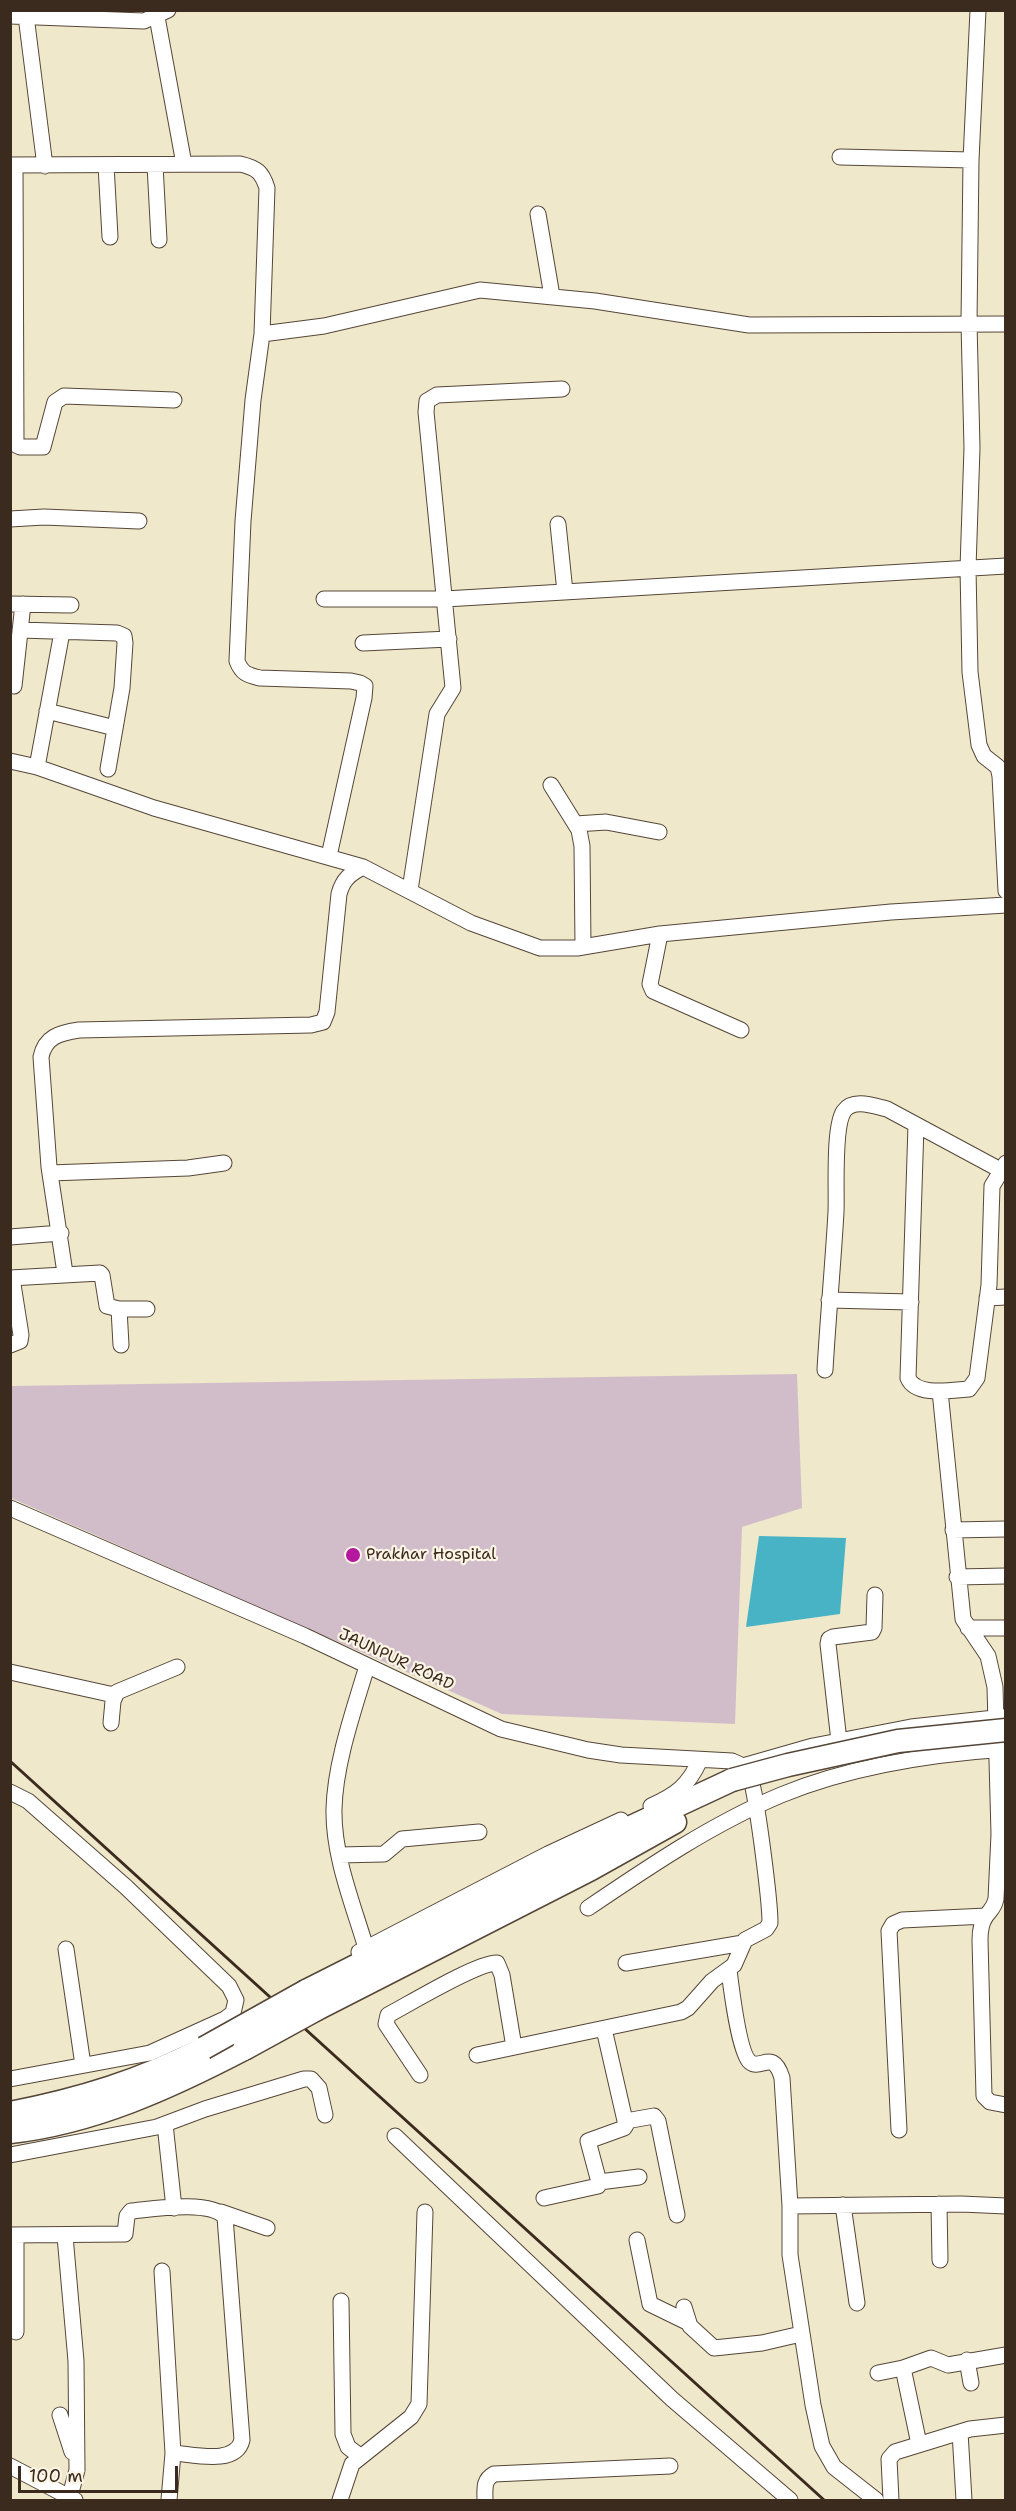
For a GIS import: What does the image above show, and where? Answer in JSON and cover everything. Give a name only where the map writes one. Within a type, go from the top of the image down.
[{"type":"highway","points":[[10,2113],[95,2094],[139,2079],[309,1994],[570,1880],[666,1826],[737,1780],[766,1783],[852,1763],[975,1745],[1003,1734]]},
{"type":"highway","points":[[10,2132],[73,2119],[130,2102],[179,2082],[244,2049],[309,1994]]},
{"type":"street","points":[[978,10],[971,160],[969,323],[972,448],[968,568],[970,672],[980,751],[993,762],[1000,776],[1005,891]]},
{"type":"street","points":[[45,166],[18,16],[56,14],[144,21],[162,14],[184,165]]},
{"type":"street","points":[[840,157],[971,160]]},
{"type":"street","points":[[174,400],[64,396],[56,402],[45,444],[39,448],[16,445],[13,411],[13,165],[240,164],[254,168],[262,174],[267,188],[262,333],[253,400],[244,510],[237,661],[240,670],[248,675],[261,678],[351,681],[365,686],[329,856]]},
{"type":"street","points":[[106,165],[110,237]]},
{"type":"street","points":[[155,165],[159,240]]},
{"type":"street","points":[[538,214],[552,296]]},
{"type":"street","points":[[262,333],[324,326],[480,290],[595,301],[749,326],[1005,324]]},
{"type":"street","points":[[410,890],[436,714],[453,688],[426,412],[427,401],[437,394],[562,389]]},
{"type":"street","points":[[10,519],[44,517],[139,521]]},
{"type":"street","points":[[558,524],[565,592]]},
{"type":"street","points":[[324,599],[445,599],[1005,566]]},
{"type":"street","points":[[14,686],[21,630],[17,604],[71,605]]},
{"type":"street","points":[[21,630],[117,633],[124,636],[122,688],[108,769]]},
{"type":"street","points":[[37,767],[62,632]]},
{"type":"street","points":[[363,643],[449,639]]},
{"type":"street","points":[[47,711],[115,728]]},
{"type":"street","points":[[10,761],[37,767],[154,808],[363,867],[471,924],[540,948],[583,947],[660,934],[891,912],[1005,905]]},
{"type":"street","points":[[551,785],[576,824],[582,846],[583,947]]},
{"type":"street","points":[[576,824],[616,823],[659,832]]},
{"type":"street","points":[[65,1273],[50,1173],[41,1057],[44,1046],[51,1038],[79,1030],[311,1025],[323,1022],[327,1012],[342,882],[363,867]]},
{"type":"street","points":[[660,934],[650,984],[653,992],[741,1030]]},
{"type":"street","points":[[825,1370],[838,1139],[842,1114],[850,1106],[870,1105],[887,1109],[1004,1169],[992,1186],[998,1256],[987,1298],[977,1378],[969,1389],[940,1391],[916,1388],[908,1378],[916,1125]]},
{"type":"street","points":[[50,1173],[188,1168],[224,1163]]},
{"type":"street","points":[[10,1237],[60,1233]]},
{"type":"street","points":[[10,1345],[20,1341],[21,1335],[11,1278],[65,1273],[100,1273],[107,1306],[119,1309],[147,1309]]},
{"type":"street","points":[[987,1298],[1005,1297]]},
{"type":"street","points":[[830,1300],[911,1302]]},
{"type":"street","points":[[119,1309],[121,1345]]},
{"type":"street","points":[[940,1391],[963,1619],[983,1646],[992,1668],[1003,1734],[1002,1834],[995,1912],[980,1941],[984,2096],[990,2102],[1005,2104]]},
{"type":"street","name":"JAUNPUR ROAD","points":[[10,1508],[368,1666],[501,1729],[588,1750],[621,1755],[732,1761],[737,1780]]},
{"type":"street","points":[[953,1530],[1005,1529]]},
{"type":"street","points":[[957,1577],[1005,1576]]},
{"type":"street","points":[[839,1741],[829,1639],[833,1636],[872,1632],[875,1595]]},
{"type":"street","points":[[968,1628],[1005,1628]]},
{"type":"street","points":[[366,1948],[339,1855],[334,1811],[336,1781],[368,1666]]},
{"type":"street","points":[[10,1672],[114,1695],[177,1667]]},
{"type":"street","points":[[111,1723],[114,1695]]},
{"type":"street","points":[[737,1780],[839,1741],[911,1727],[1003,1734]]},
{"type":"street","points":[[588,1908],[695,1838],[756,1807],[817,1783],[868,1768],[952,1755],[1003,1734]]},
{"type":"street","points":[[309,1994],[366,1948],[548,1854],[661,1802],[681,1790],[692,1778],[700,1760]]},
{"type":"street","points":[[477,2055],[681,2012],[712,1981],[734,1965],[743,1943],[749,1936],[766,1929],[770,1923],[756,1807],[749,1772],[737,1780]]},
{"type":"street","points":[[10,1792],[28,1801],[126,1887],[229,1986],[236,2000],[233,2013],[225,2019],[150,2053],[10,2079]]},
{"type":"street","points":[[339,1855],[384,1854],[402,1839],[479,1832]]},
{"type":"street","points":[[899,2130],[889,1931],[893,1924],[902,1920],[995,1912]]},
{"type":"street","points":[[626,1963],[743,1943]]},
{"type":"street","points":[[66,1949],[82,2066]]},
{"type":"street","points":[[420,2074],[386,2024],[388,2015],[492,1963],[497,1963],[502,1975],[514,2047]]},
{"type":"street","points":[[729,1970],[739,2032],[748,2059],[754,2064],[774,2063],[778,2066],[782,2078],[790,2206],[789,2254],[822,2446],[834,2467],[876,2500]]},
{"type":"street","points":[[544,2198],[595,2189],[599,2182],[588,2140],[624,2128],[626,2121],[604,2029]]},
{"type":"street","points":[[10,2155],[101,2139],[165,2124],[296,2080],[311,2079],[319,2088],[325,2115]]},
{"type":"street","points":[[626,2121],[648,2116],[654,2116],[657,2121],[677,2215]]},
{"type":"street","points":[[165,2124],[174,2208]]},
{"type":"street","points":[[395,2136],[672,2399],[790,2500]]},
{"type":"street","points":[[599,2182],[639,2177]]},
{"type":"street","points":[[790,2206],[939,2204],[1005,2206]]},
{"type":"street","points":[[939,2204],[940,2260]]},
{"type":"street","points":[[843,2205],[856,2303]]},
{"type":"street","points":[[16,2332],[13,2236],[125,2234],[126,2216],[131,2211],[174,2208],[216,2209],[267,2228]]},
{"type":"street","points":[[173,2452],[222,2456],[235,2452],[241,2447],[227,2229],[225,2217],[220,2212]]},
{"type":"street","points":[[340,2500],[352,2464],[411,2417],[419,2404],[426,2212]]},
{"type":"street","points":[[10,2466],[72,2498],[77,2470],[76,2361],[65,2236]]},
{"type":"street","points":[[637,2240],[650,2304],[687,2322],[714,2348],[762,2343],[801,2334]]},
{"type":"street","points":[[162,2271],[173,2452],[169,2500]]},
{"type":"street","points":[[341,2301],[343,2434],[348,2447],[360,2457]]},
{"type":"street","points":[[684,2307],[687,2322]]},
{"type":"street","points":[[878,2373],[903,2368],[931,2358],[945,2365],[1005,2355]]},
{"type":"street","points":[[967,2360],[971,2383]]},
{"type":"street","points":[[903,2368],[919,2445]]},
{"type":"street","points":[[60,2415],[77,2470]]},
{"type":"street","points":[[891,2500],[889,2459],[891,2455],[960,2432],[979,2427],[1005,2425]]},
{"type":"street","points":[[960,2432],[964,2500]]},
{"type":"street","points":[[485,2500],[487,2478],[494,2474],[670,2466]]},
{"type":"shaded area","points":[[797,1374],[802,1508],[742,1527],[735,1724],[502,1714],[11,1498],[11,1386]]},
{"type":"water","points":[[759,1536],[846,1538],[840,1614],[746,1627]]},
{"type":"railway","points":[[10,1761],[824,2500]]},
{"type":"place","name":"Prakhar Hospital","points":[[353,1555]]}]
